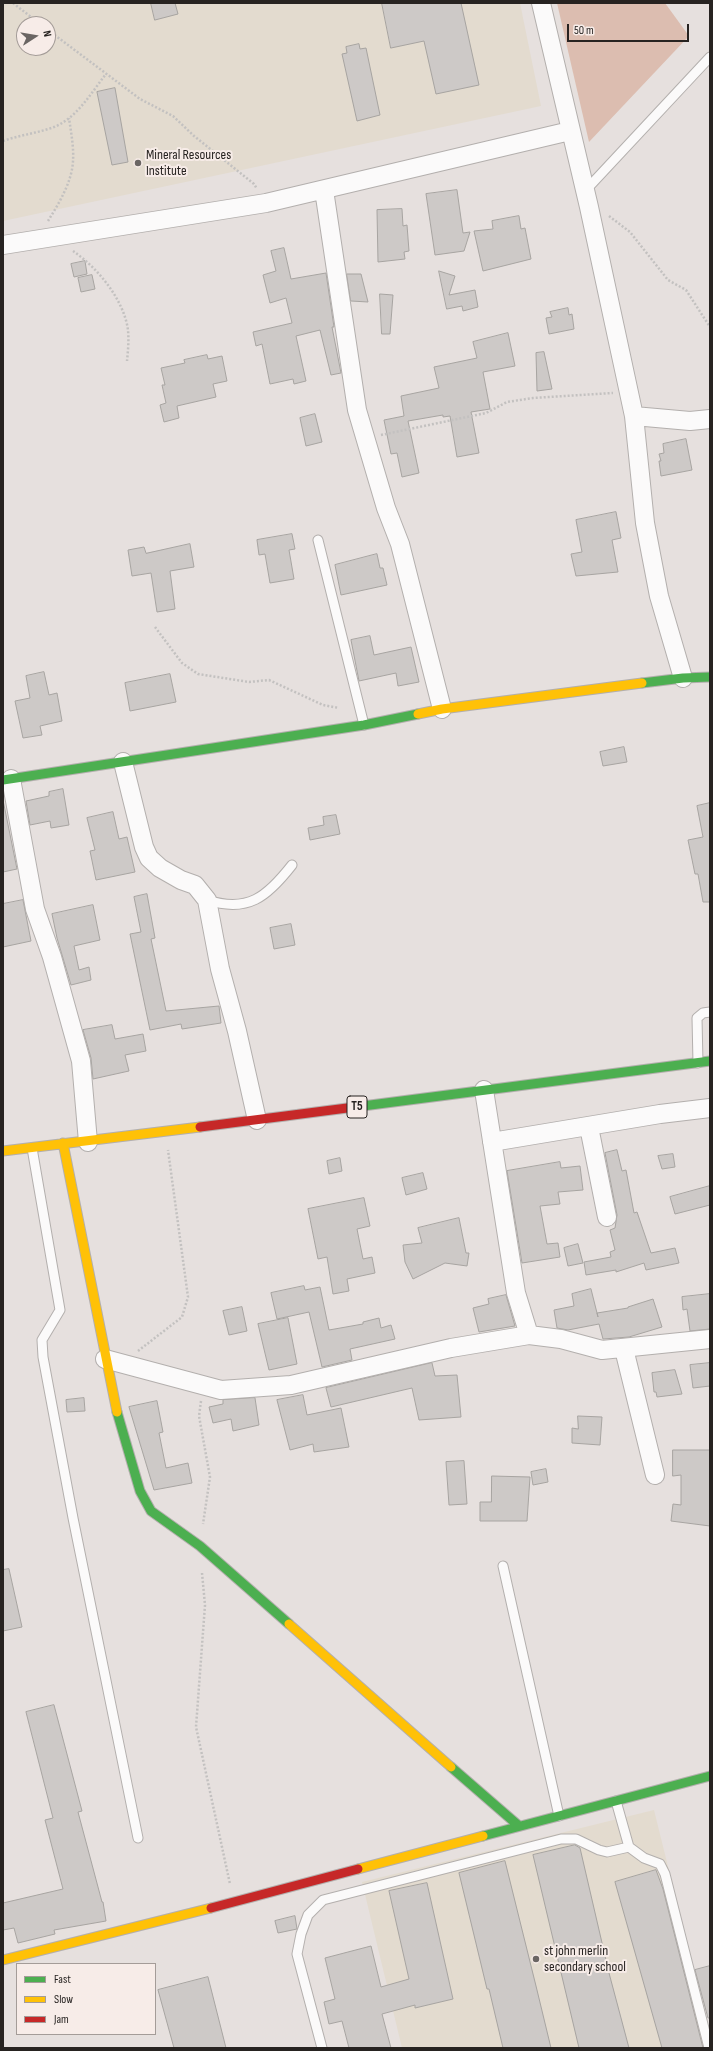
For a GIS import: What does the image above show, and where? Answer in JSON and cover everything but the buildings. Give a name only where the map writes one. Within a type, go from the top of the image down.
[{"type":"main road","points":[[7,780],[364,724],[442,709],[683,678],[710,677]]},
{"type":"main road","name":"T5","points":[[3,1151],[63,1143],[88,1142],[710,1061]]},
{"type":"main road","points":[[63,1143],[113,1361],[119,1422],[140,1491],[151,1511],[200,1546],[519,1826]]},
{"type":"main road","points":[[3,1960],[235,1902],[710,1776]]},
{"type":"street","points":[[541,3],[570,132],[587,199],[634,416],[645,523],[659,596],[683,678]]},
{"type":"street","points":[[3,244],[264,203],[570,132]]},
{"type":"street","points":[[324,190],[357,410],[386,508],[400,544],[442,709]]},
{"type":"street","points":[[634,416],[690,421],[710,419]]},
{"type":"street","points":[[122,762],[144,848],[150,858],[160,868],[181,880],[195,885],[207,900],[220,969],[237,1031],[257,1120]]},
{"type":"street","points":[[7,780],[35,909],[52,957],[80,1061],[88,1142]]},
{"type":"street","points":[[484,1090],[516,1293],[529,1335]]},
{"type":"street","points":[[492,1142],[660,1114],[710,1108]]},
{"type":"street","points":[[589,1127],[607,1217]]},
{"type":"street","points":[[113,1361],[221,1390],[291,1385],[451,1348],[529,1335],[561,1339],[602,1350],[624,1349],[658,1343],[710,1340]]},
{"type":"street","points":[[624,1349],[654,1474]]},
{"type":"lane","points":[[587,199],[710,57]]},
{"type":"lane","points":[[318,540],[364,724]]},
{"type":"lane","points":[[207,900],[224,905],[242,904],[259,898],[280,881],[292,865]]},
{"type":"lane","points":[[698,1063],[697,1018],[703,1013],[710,1012]]},
{"type":"lane","points":[[32,1148],[60,1310],[42,1340],[43,1357],[73,1518],[138,1838]]},
{"type":"lane","points":[[503,1566],[559,1816]]},
{"type":"lane","points":[[616,1801],[629,1847],[644,1858],[660,1864],[665,1874],[710,2048]]},
{"type":"lane","points":[[322,2048],[298,1954],[301,1934],[308,1915],[324,1900],[561,1839],[576,1839],[599,1850],[607,1852],[629,1847]]},
{"type":"path","points":[[13,3],[30,16]]},
{"type":"path","points":[[56,36],[140,99],[173,116],[194,136],[254,184],[264,203]]},
{"type":"path","points":[[3,141],[55,127],[69,118],[85,102],[106,74]]},
{"type":"path","points":[[69,118],[74,161],[59,204],[43,238],[70,249],[88,263],[112,292],[120,307],[128,329],[127,361]]},
{"type":"path","points":[[587,199],[630,232],[668,280],[686,290],[710,326]]},
{"type":"path","points":[[365,439],[486,413],[507,402],[534,398],[629,392]]},
{"type":"path","points":[[155,628],[182,663],[198,674],[249,682],[269,680],[323,705],[361,712]]},
{"type":"path","points":[[113,1361],[182,1317],[188,1297],[166,1131]]},
{"type":"path","points":[[206,1386],[203,1390],[199,1416],[210,1477],[200,1546],[205,1605],[196,1728],[235,1902]]},
{"type":"shaded area","name":"Mineral Resources Institute","points":[[3,3],[520,3],[541,106],[3,221]]},
{"type":"shaded area","points":[[557,3],[665,3],[689,36],[589,142]]},
{"type":"shaded area","name":"st john merlin secondary school","points":[[654,1810],[710,2036],[710,2048],[402,2048],[362,1882]]},
{"type":"traffic: fast","points":[[642,683],[683,678],[710,677]]},
{"type":"traffic: fast","points":[[3,780],[364,725],[418,714]]},
{"type":"traffic: fast","points":[[355,1107],[710,1061]]},
{"type":"traffic: fast","points":[[117,1412],[140,1491],[151,1511],[200,1546],[289,1624]]},
{"type":"traffic: fast","points":[[451,1767],[519,1826]]},
{"type":"traffic: fast","points":[[483,1836],[710,1776]]},
{"type":"traffic: slow","points":[[418,714],[442,709],[642,683]]},
{"type":"traffic: slow","points":[[3,1151],[200,1127]]},
{"type":"traffic: slow","points":[[63,1143],[117,1412]]},
{"type":"traffic: slow","points":[[289,1624],[451,1767]]},
{"type":"traffic: slow","points":[[358,1869],[483,1836]]},
{"type":"traffic: slow","points":[[3,1960],[211,1908]]},
{"type":"traffic: jam","points":[[200,1127],[355,1107]]},
{"type":"traffic: jam","points":[[211,1908],[358,1869]]},
{"type":"place","name":"Mineral Resources Institute","points":[[138,163]]},
{"type":"place","name":"st john merlin secondary school","points":[[536,1959]]}]
